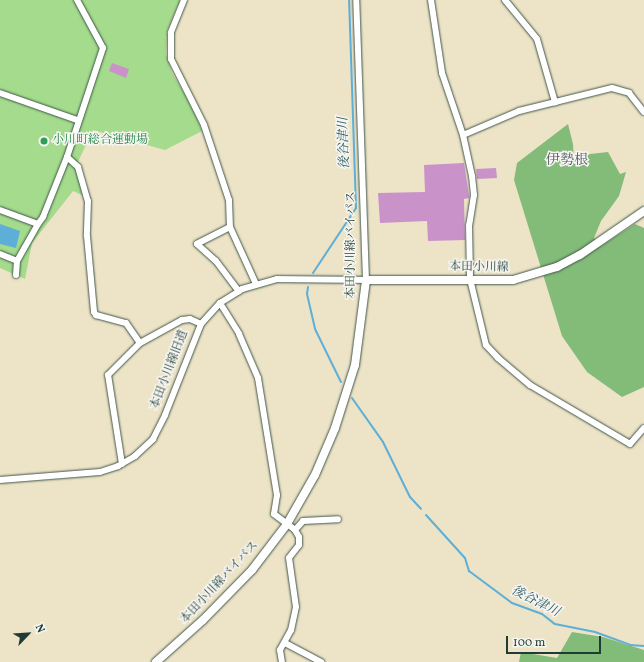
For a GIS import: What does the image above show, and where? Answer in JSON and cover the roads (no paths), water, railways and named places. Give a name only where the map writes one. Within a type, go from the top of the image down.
[{"type":"main road","name":"本田小川線","points":[[366,280],[513,280],[557,267],[580,256],[644,211]]},
{"type":"main road","name":"本田小川線バイパス","points":[[156,662],[203,620],[252,570],[287,524],[324,456],[350,384],[359,346],[366,280]]},
{"type":"street","points":[[16,275],[17,261],[43,217],[67,157],[103,48],[77,0]]},
{"type":"street","points":[[184,0],[171,33],[171,59],[204,125],[229,200],[230,227],[256,284]]},
{"type":"street","name":"本田小川線バイパス","points":[[356,0],[366,280]]},
{"type":"street","points":[[431,0],[442,73],[463,135],[474,195],[470,225],[470,279],[483,338],[498,358],[530,385],[630,444],[644,428]]},
{"type":"street","points":[[505,0],[537,39],[555,102]]},
{"type":"street","points":[[463,135],[519,111],[601,90],[621,89],[634,98],[644,112]]},
{"type":"street","points":[[0,93],[78,120]]},
{"type":"street","points":[[67,157],[78,167],[88,202],[87,236],[94,312],[96,315],[126,323],[140,344]]},
{"type":"street","points":[[0,210],[38,224]]},
{"type":"street","points":[[230,227],[197,244],[216,261],[239,290]]},
{"type":"street","points":[[0,254],[17,261]]},
{"type":"street","name":"本田小川線旧道","points":[[0,480],[83,475],[122,464],[135,456],[153,438],[165,415],[201,324],[220,302],[239,290],[277,279],[366,280]]},
{"type":"street","points":[[220,302],[239,334],[258,378],[277,495],[273,510],[276,516],[295,530],[300,540],[289,558],[296,607],[292,630],[285,644],[280,650],[282,662]]},
{"type":"street","points":[[122,464],[108,375],[140,344],[182,320],[190,319],[201,324]]},
{"type":"street","points":[[295,530],[304,521],[338,519]]},
{"type":"street","points":[[285,644],[321,662]]},
{"type":"water","points":[[0,224],[20,231],[16,248],[0,244]]},
{"type":"waterway","name":"後谷津川","points":[[313,273],[356,208],[349,0]]},
{"type":"waterway","name":"後谷津川","points":[[308,287],[307,294],[315,329],[341,382]]},
{"type":"waterway","name":"後谷津川","points":[[352,398],[383,442],[410,497],[421,509]]},
{"type":"waterway","name":"後谷津川","points":[[426,515],[465,558],[469,571],[512,603],[542,614],[555,624],[595,632],[630,645],[644,646]]},
{"type":"place","name":"小川町総合運動場","points":[[44,141]]},
{"type":"district","name":"伊勢根","points":[[567,161]]}]
